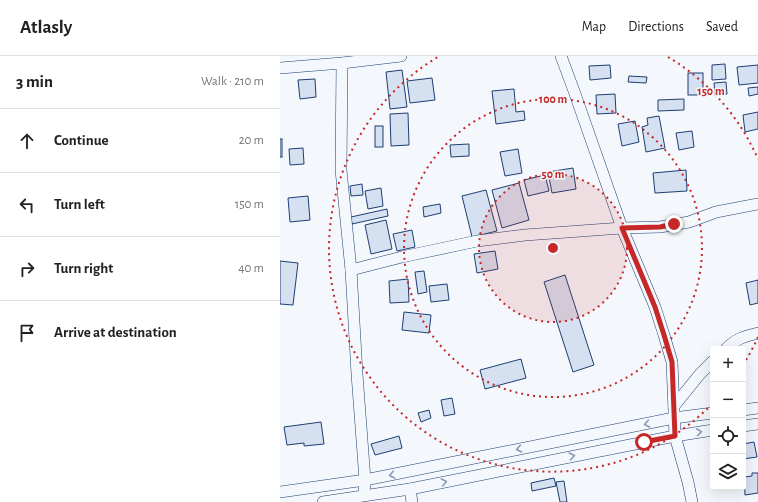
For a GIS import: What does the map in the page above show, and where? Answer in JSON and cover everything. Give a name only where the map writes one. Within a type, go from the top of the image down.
[{"type":"street","points":[[280,68],[401,56]]},
{"type":"street","points":[[561,56],[622,228],[655,307],[672,362],[675,436],[692,502]]},
{"type":"street","points":[[342,63],[341,170],[352,270],[357,374],[365,480],[364,495]]},
{"type":"street","points":[[352,270],[402,257],[477,241],[525,235],[622,228],[660,227],[689,222],[716,212],[758,204]]},
{"type":"street","points":[[728,346],[731,343],[743,337],[758,332]]},
{"type":"street","points":[[674,406],[710,364]]},
{"type":"street","points":[[746,410],[758,408]]},
{"type":"street","points":[[280,492],[365,480],[674,418],[710,413]]},
{"type":"street","points":[[746,426],[758,424]]},
{"type":"street","points":[[323,502],[410,489],[675,436],[710,430]]},
{"type":"street","points":[[410,489],[412,502]]},
{"type":"building","points":[[725,64],[726,79],[712,80],[712,65]]},
{"type":"building","points":[[610,65],[611,78],[590,80],[589,66]]},
{"type":"building","points":[[758,65],[758,83],[739,85],[737,67]]},
{"type":"building","points":[[402,70],[407,107],[390,109],[386,72]]},
{"type":"building","points":[[688,73],[703,73],[703,95],[688,95]]},
{"type":"building","points":[[629,76],[647,77],[646,83],[628,82]]},
{"type":"building","points":[[432,78],[435,100],[410,103],[407,81]]},
{"type":"building","points":[[315,79],[316,97],[300,99],[298,80]]},
{"type":"building","points":[[726,82],[727,94],[715,95],[714,83]]},
{"type":"building","points":[[758,87],[758,94],[749,96],[748,88]]},
{"type":"building","points":[[514,89],[516,112],[524,111],[525,120],[496,124],[492,91]]},
{"type":"building","points":[[615,94],[616,113],[597,114],[596,95]]},
{"type":"building","points":[[684,99],[684,110],[658,111],[658,100]]},
{"type":"building","points":[[758,112],[758,129],[745,132],[743,115]]},
{"type":"building","points":[[408,113],[409,145],[391,146],[390,114]]},
{"type":"building","points":[[659,116],[665,148],[646,152],[642,127],[648,125],[647,118]]},
{"type":"building","points":[[635,121],[639,142],[622,146],[618,124]]},
{"type":"building","points":[[375,126],[383,126],[383,147],[375,147]]},
{"type":"building","points":[[692,131],[694,147],[679,150],[676,133]]},
{"type":"building","points":[[280,139],[282,139],[282,157],[280,157]]},
{"type":"building","points":[[469,144],[469,156],[451,157],[450,145]]},
{"type":"building","points":[[303,148],[304,164],[290,165],[289,149]]},
{"type":"building","points":[[518,149],[522,173],[505,176],[500,152]]},
{"type":"building","points":[[573,168],[576,189],[552,193],[548,172]]},
{"type":"building","points":[[686,170],[687,191],[655,193],[653,173]]},
{"type":"building","points":[[545,175],[549,191],[528,196],[524,180]]},
{"type":"building","points":[[519,183],[529,220],[502,228],[492,190]]},
{"type":"building","points":[[362,184],[363,195],[351,196],[350,186]]},
{"type":"building","points":[[381,188],[383,206],[368,209],[365,191]]},
{"type":"building","points":[[486,190],[497,231],[472,237],[462,196]]},
{"type":"building","points":[[308,196],[310,220],[290,222],[288,198]]},
{"type":"building","points":[[440,204],[441,213],[424,217],[423,207]]},
{"type":"building","points":[[387,209],[388,216],[352,224],[351,217]]},
{"type":"building","points":[[386,220],[392,249],[371,254],[365,225]]},
{"type":"building","points":[[412,230],[415,247],[397,251],[393,234]]},
{"type":"building","points":[[495,251],[498,269],[477,273],[474,254]]},
{"type":"building","points":[[280,261],[298,263],[293,305],[280,304]]},
{"type":"building","points":[[424,271],[427,292],[418,294],[415,272]]},
{"type":"building","points":[[565,275],[594,365],[573,372],[544,282]]},
{"type":"building","points":[[408,279],[409,302],[390,303],[389,281]]},
{"type":"building","points":[[758,280],[758,303],[750,305],[746,283]]},
{"type":"building","points":[[447,284],[449,300],[431,302],[429,286]]},
{"type":"building","points":[[404,312],[431,315],[429,333],[402,330]]},
{"type":"building","points":[[521,359],[526,378],[485,389],[480,370]]},
{"type":"building","points":[[452,398],[455,414],[444,416],[441,400]]},
{"type":"building","points":[[429,410],[431,418],[421,422],[418,413]]},
{"type":"building","points":[[321,422],[324,444],[304,446],[304,443],[287,445],[284,427]]},
{"type":"building","points":[[399,436],[402,448],[375,455],[371,444]]},
{"type":"building","points":[[754,442],[757,457],[746,459],[746,443]]},
{"type":"building","points":[[752,473],[758,473],[758,493],[745,495],[746,477],[752,476]]},
{"type":"building","points":[[554,478],[556,486],[532,491],[531,483]]},
{"type":"building","points":[[564,481],[567,502],[560,502],[556,482]]},
{"type":"route","points":[[644,442],[675,436],[672,362],[655,307],[622,228],[660,227],[674,224]]}]
